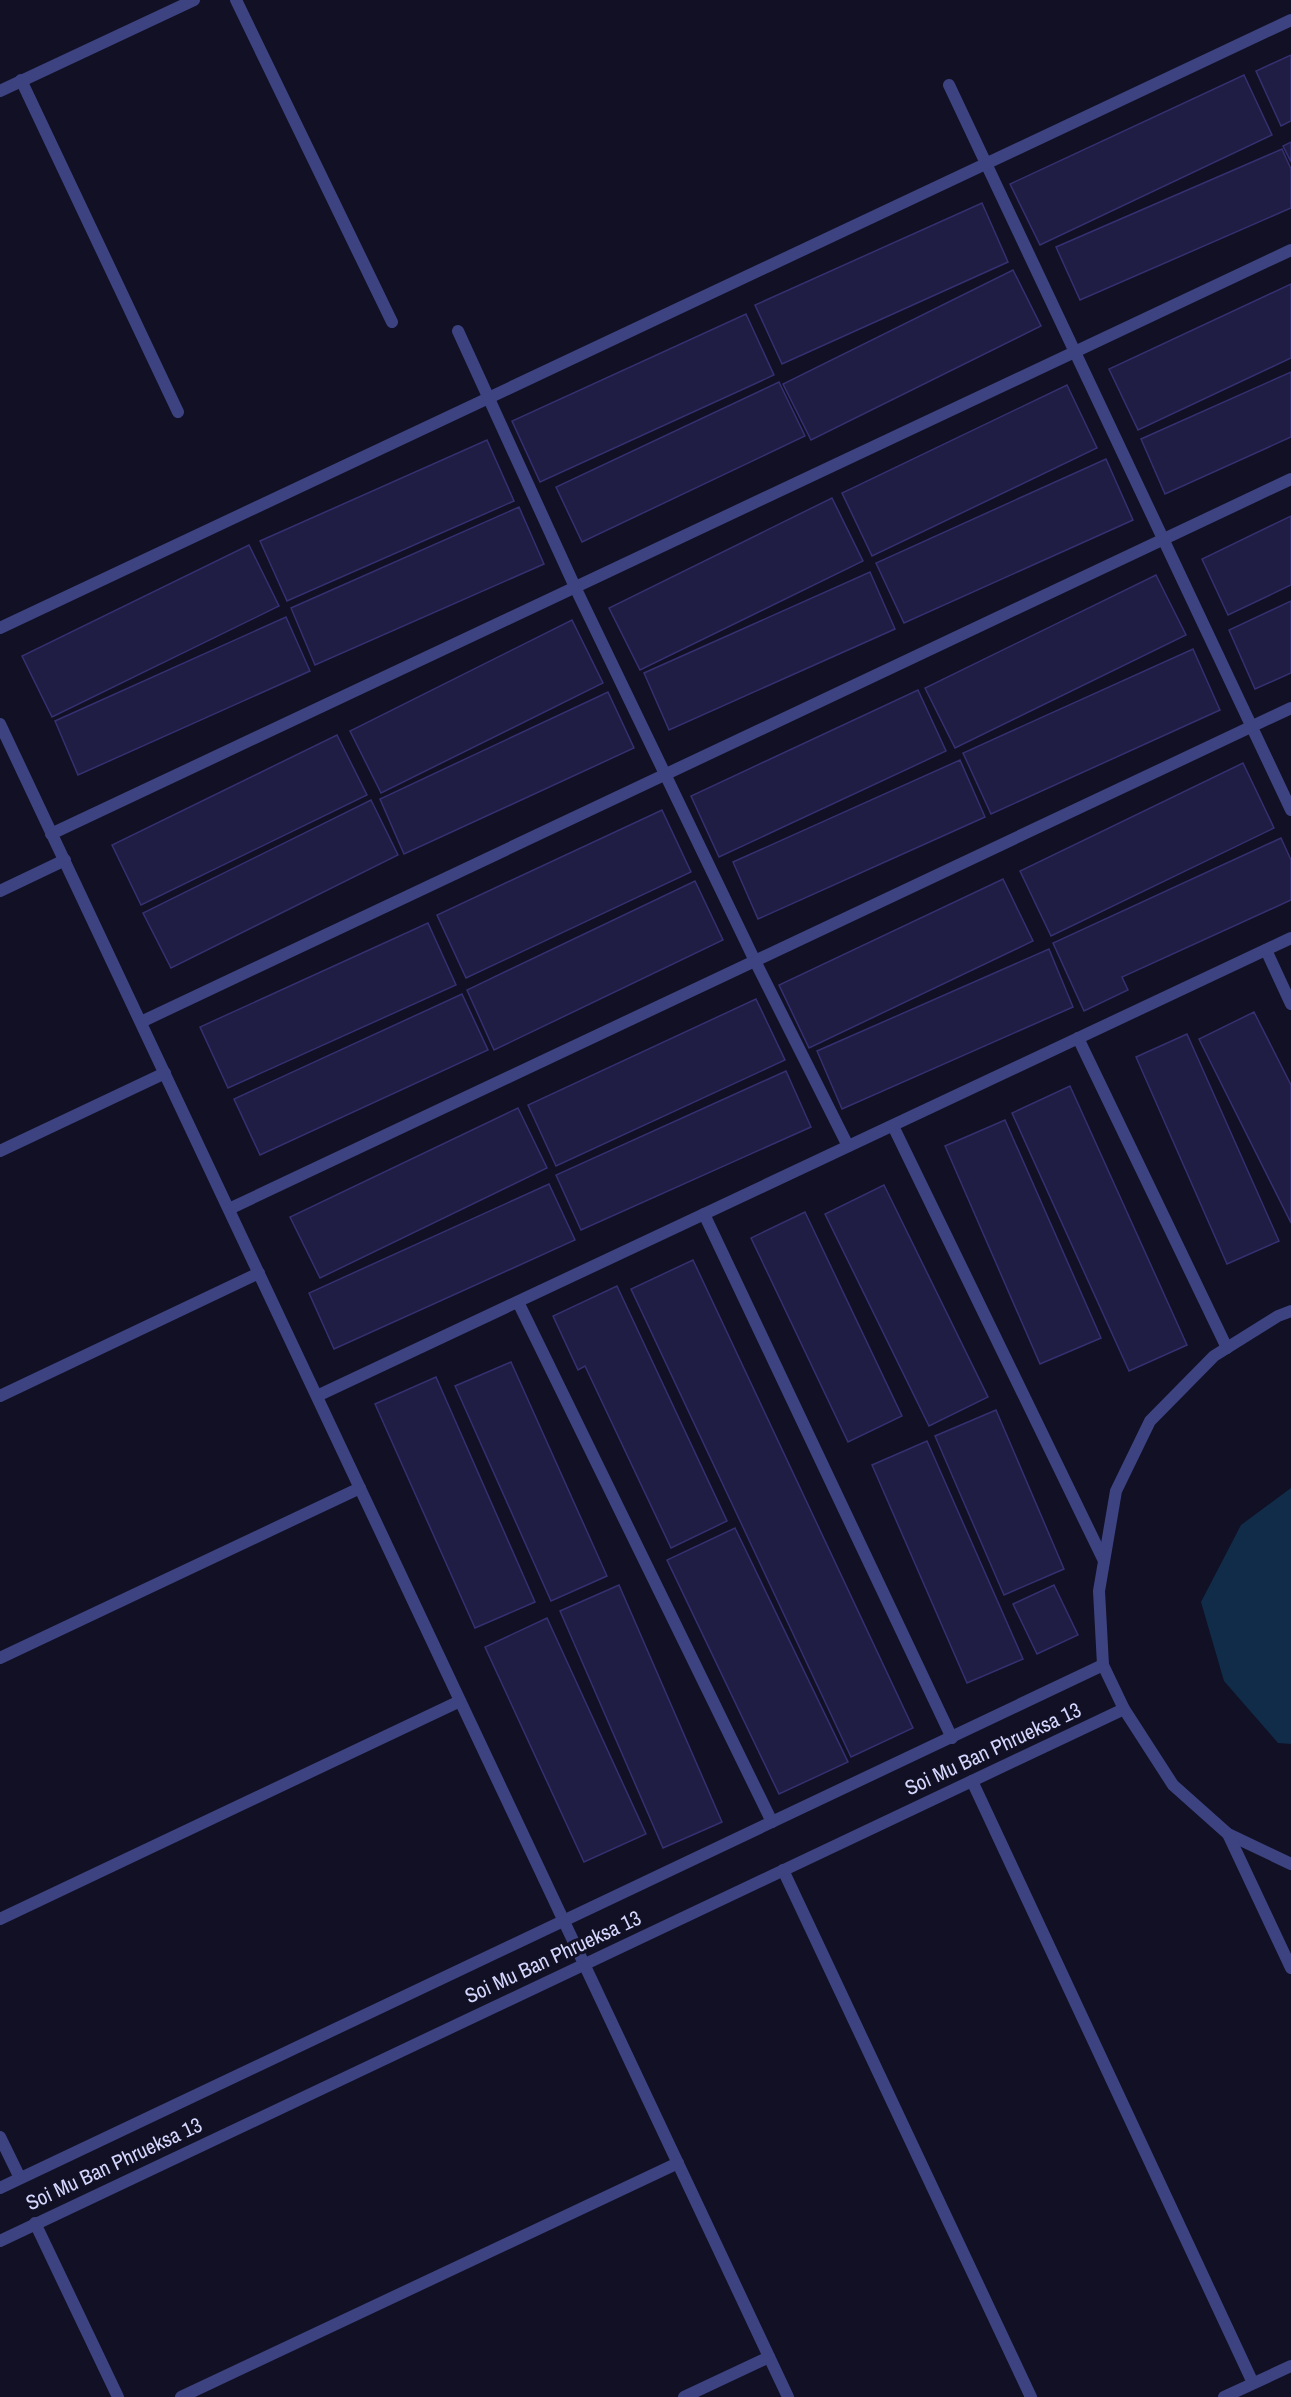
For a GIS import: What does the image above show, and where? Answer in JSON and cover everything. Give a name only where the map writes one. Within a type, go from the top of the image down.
[{"type":"street","points":[[0,91],[194,0]]},
{"type":"street","points":[[236,0],[392,322]]},
{"type":"street","points":[[0,628],[1291,20]]},
{"type":"street","points":[[21,80],[178,412]]},
{"type":"street","points":[[949,85],[1291,810]]},
{"type":"street","points":[[51,834],[1291,250]]},
{"type":"street","points":[[458,331],[575,587],[755,961],[848,1146]]},
{"type":"street","points":[[141,1022],[1291,479]]},
{"type":"street","points":[[229,1209],[1291,708]]},
{"type":"street","points":[[0,724],[789,2397]]},
{"type":"street","points":[[0,891],[64,860]]},
{"type":"street","points":[[317,1396],[1291,938]]},
{"type":"street","points":[[1266,950],[1291,1004]]},
{"type":"street","points":[[1078,1038],[1227,1348]]},
{"type":"street","points":[[0,1151],[165,1073]]},
{"type":"street","points":[[892,1126],[1104,1561]]},
{"type":"street","points":[[704,1214],[952,1738]]},
{"type":"street","points":[[0,1396],[259,1273]]},
{"type":"street","points":[[518,1302],[772,1822]]},
{"type":"street","points":[[1291,1311],[1278,1316],[1214,1356],[1150,1421],[1116,1491],[1099,1591],[1103,1665],[1124,1709],[1173,1785],[1228,1834],[1291,1864]]},
{"type":"street","points":[[0,1658],[360,1488]]},
{"type":"street","name":"Soi Mu Ban Phrueksa 13","points":[[0,2188],[1103,1665]]},
{"type":"street","points":[[0,1919],[460,1701]]},
{"type":"street","name":"Soi Mu Ban Phrueksa 13","points":[[0,2241],[1124,1709]]},
{"type":"street","points":[[972,1780],[1253,2384]]},
{"type":"street","points":[[1228,1834],[1291,1968]]},
{"type":"street","points":[[783,1870],[1031,2397]]},
{"type":"street","points":[[0,2137],[20,2178]]},
{"type":"street","points":[[182,2397],[678,2163]]},
{"type":"street","points":[[35,2223],[118,2397]]},
{"type":"street","points":[[684,2397],[770,2357]]},
{"type":"street","points":[[1224,2397],[1291,2366]]},
{"type":"water","points":[[1291,1488],[1291,1744],[1278,1743],[1224,1681],[1201,1602],[1241,1525]]},
{"type":"building","points":[[1291,55],[1291,121],[1281,126],[1256,71]]},
{"type":"building","points":[[1244,75],[1272,135],[1040,245],[1010,184]]},
{"type":"building","points":[[1291,142],[1291,162],[1283,146]]},
{"type":"building","points":[[1282,149],[1291,169],[1291,208],[1080,300],[1056,247]]},
{"type":"building","points":[[982,203],[1008,262],[782,364],[755,305]]},
{"type":"building","points":[[1013,270],[1041,326],[811,440],[783,384]]},
{"type":"building","points":[[1291,284],[1291,358],[1138,430],[1109,369]]},
{"type":"building","points":[[746,314],[774,375],[540,482],[512,421]]},
{"type":"building","points":[[1291,372],[1291,437],[1165,494],[1141,439]]},
{"type":"building","points":[[779,382],[805,436],[582,542],[556,487]]},
{"type":"building","points":[[1067,385],[1097,448],[872,556],[842,493]]},
{"type":"building","points":[[487,440],[514,501],[287,601],[260,541]]},
{"type":"building","points":[[1106,459],[1133,520],[904,623],[876,563]]},
{"type":"building","points":[[832,498],[863,561],[640,670],[609,608]]},
{"type":"building","points":[[519,507],[544,564],[315,665],[291,608]]},
{"type":"building","points":[[1291,516],[1291,585],[1228,615],[1202,559]]},
{"type":"building","points":[[249,545],[279,606],[52,717],[22,656]]},
{"type":"building","points":[[870,572],[895,629],[669,730],[644,673]]},
{"type":"building","points":[[1156,575],[1186,635],[955,748],[925,688]]},
{"type":"building","points":[[1291,601],[1291,673],[1255,689],[1229,630]]},
{"type":"building","points":[[286,617],[310,671],[78,775],[55,721]]},
{"type":"building","points":[[572,620],[603,683],[381,793],[350,731]]},
{"type":"building","points":[[1193,649],[1220,710],[991,814],[963,753]]},
{"type":"building","points":[[918,690],[946,751],[719,857],[691,796]]},
{"type":"building","points":[[608,692],[634,748],[404,854],[380,799]]},
{"type":"building","points":[[337,735],[367,795],[141,905],[112,845]]},
{"type":"building","points":[[960,760],[985,817],[758,919],[733,862]]},
{"type":"building","points":[[1243,763],[1274,828],[1051,936],[1020,871]]},
{"type":"building","points":[[371,800],[398,855],[171,968],[143,913]]},
{"type":"building","points":[[662,810],[691,872],[466,978],[437,915]]},
{"type":"building","points":[[1281,838],[1291,860],[1291,900],[1122,977],[1128,990],[1084,1011],[1053,943]]},
{"type":"building","points":[[1003,879],[1033,941],[809,1048],[779,985]]},
{"type":"building","points":[[695,881],[723,940],[494,1050],[467,990]]},
{"type":"building","points":[[428,923],[456,985],[228,1088],[200,1027]]},
{"type":"building","points":[[1049,949],[1073,1007],[842,1109],[817,1051]]},
{"type":"building","points":[[462,994],[488,1050],[260,1155],[234,1099]]},
{"type":"building","points":[[756,999],[785,1060],[556,1166],[528,1105]]},
{"type":"building","points":[[1254,1012],[1291,1085],[1291,1223],[1199,1039]]},
{"type":"building","points":[[1187,1034],[1279,1241],[1227,1264],[1136,1057]]},
{"type":"building","points":[[786,1071],[811,1127],[581,1230],[556,1175]]},
{"type":"building","points":[[1070,1086],[1187,1345],[1129,1371],[1012,1113]]},
{"type":"building","points":[[518,1108],[547,1168],[320,1278],[290,1217]]},
{"type":"building","points":[[1005,1120],[1101,1338],[1040,1364],[945,1146]]},
{"type":"building","points":[[549,1184],[575,1240],[334,1349],[309,1293]]},
{"type":"building","points":[[884,1185],[988,1397],[929,1426],[825,1214]]},
{"type":"building","points":[[805,1212],[902,1416],[848,1442],[751,1238]]},
{"type":"building","points":[[693,1260],[913,1728],[851,1757],[631,1289]]},
{"type":"building","points":[[617,1286],[727,1521],[671,1548],[585,1366],[578,1370],[553,1316]]},
{"type":"building","points":[[511,1362],[607,1576],[551,1601],[455,1386]]},
{"type":"building","points":[[436,1377],[535,1602],[475,1628],[375,1404]]},
{"type":"building","points":[[996,1410],[1064,1569],[1004,1595],[935,1436]]},
{"type":"building","points":[[927,1441],[1023,1659],[967,1683],[872,1465]]},
{"type":"building","points":[[735,1528],[848,1762],[779,1794],[667,1560]]},
{"type":"building","points":[[619,1585],[722,1822],[663,1848],[560,1611]]},
{"type":"building","points":[[1054,1585],[1078,1635],[1037,1654],[1013,1604]]},
{"type":"building","points":[[547,1618],[646,1834],[584,1862],[485,1647]]}]
